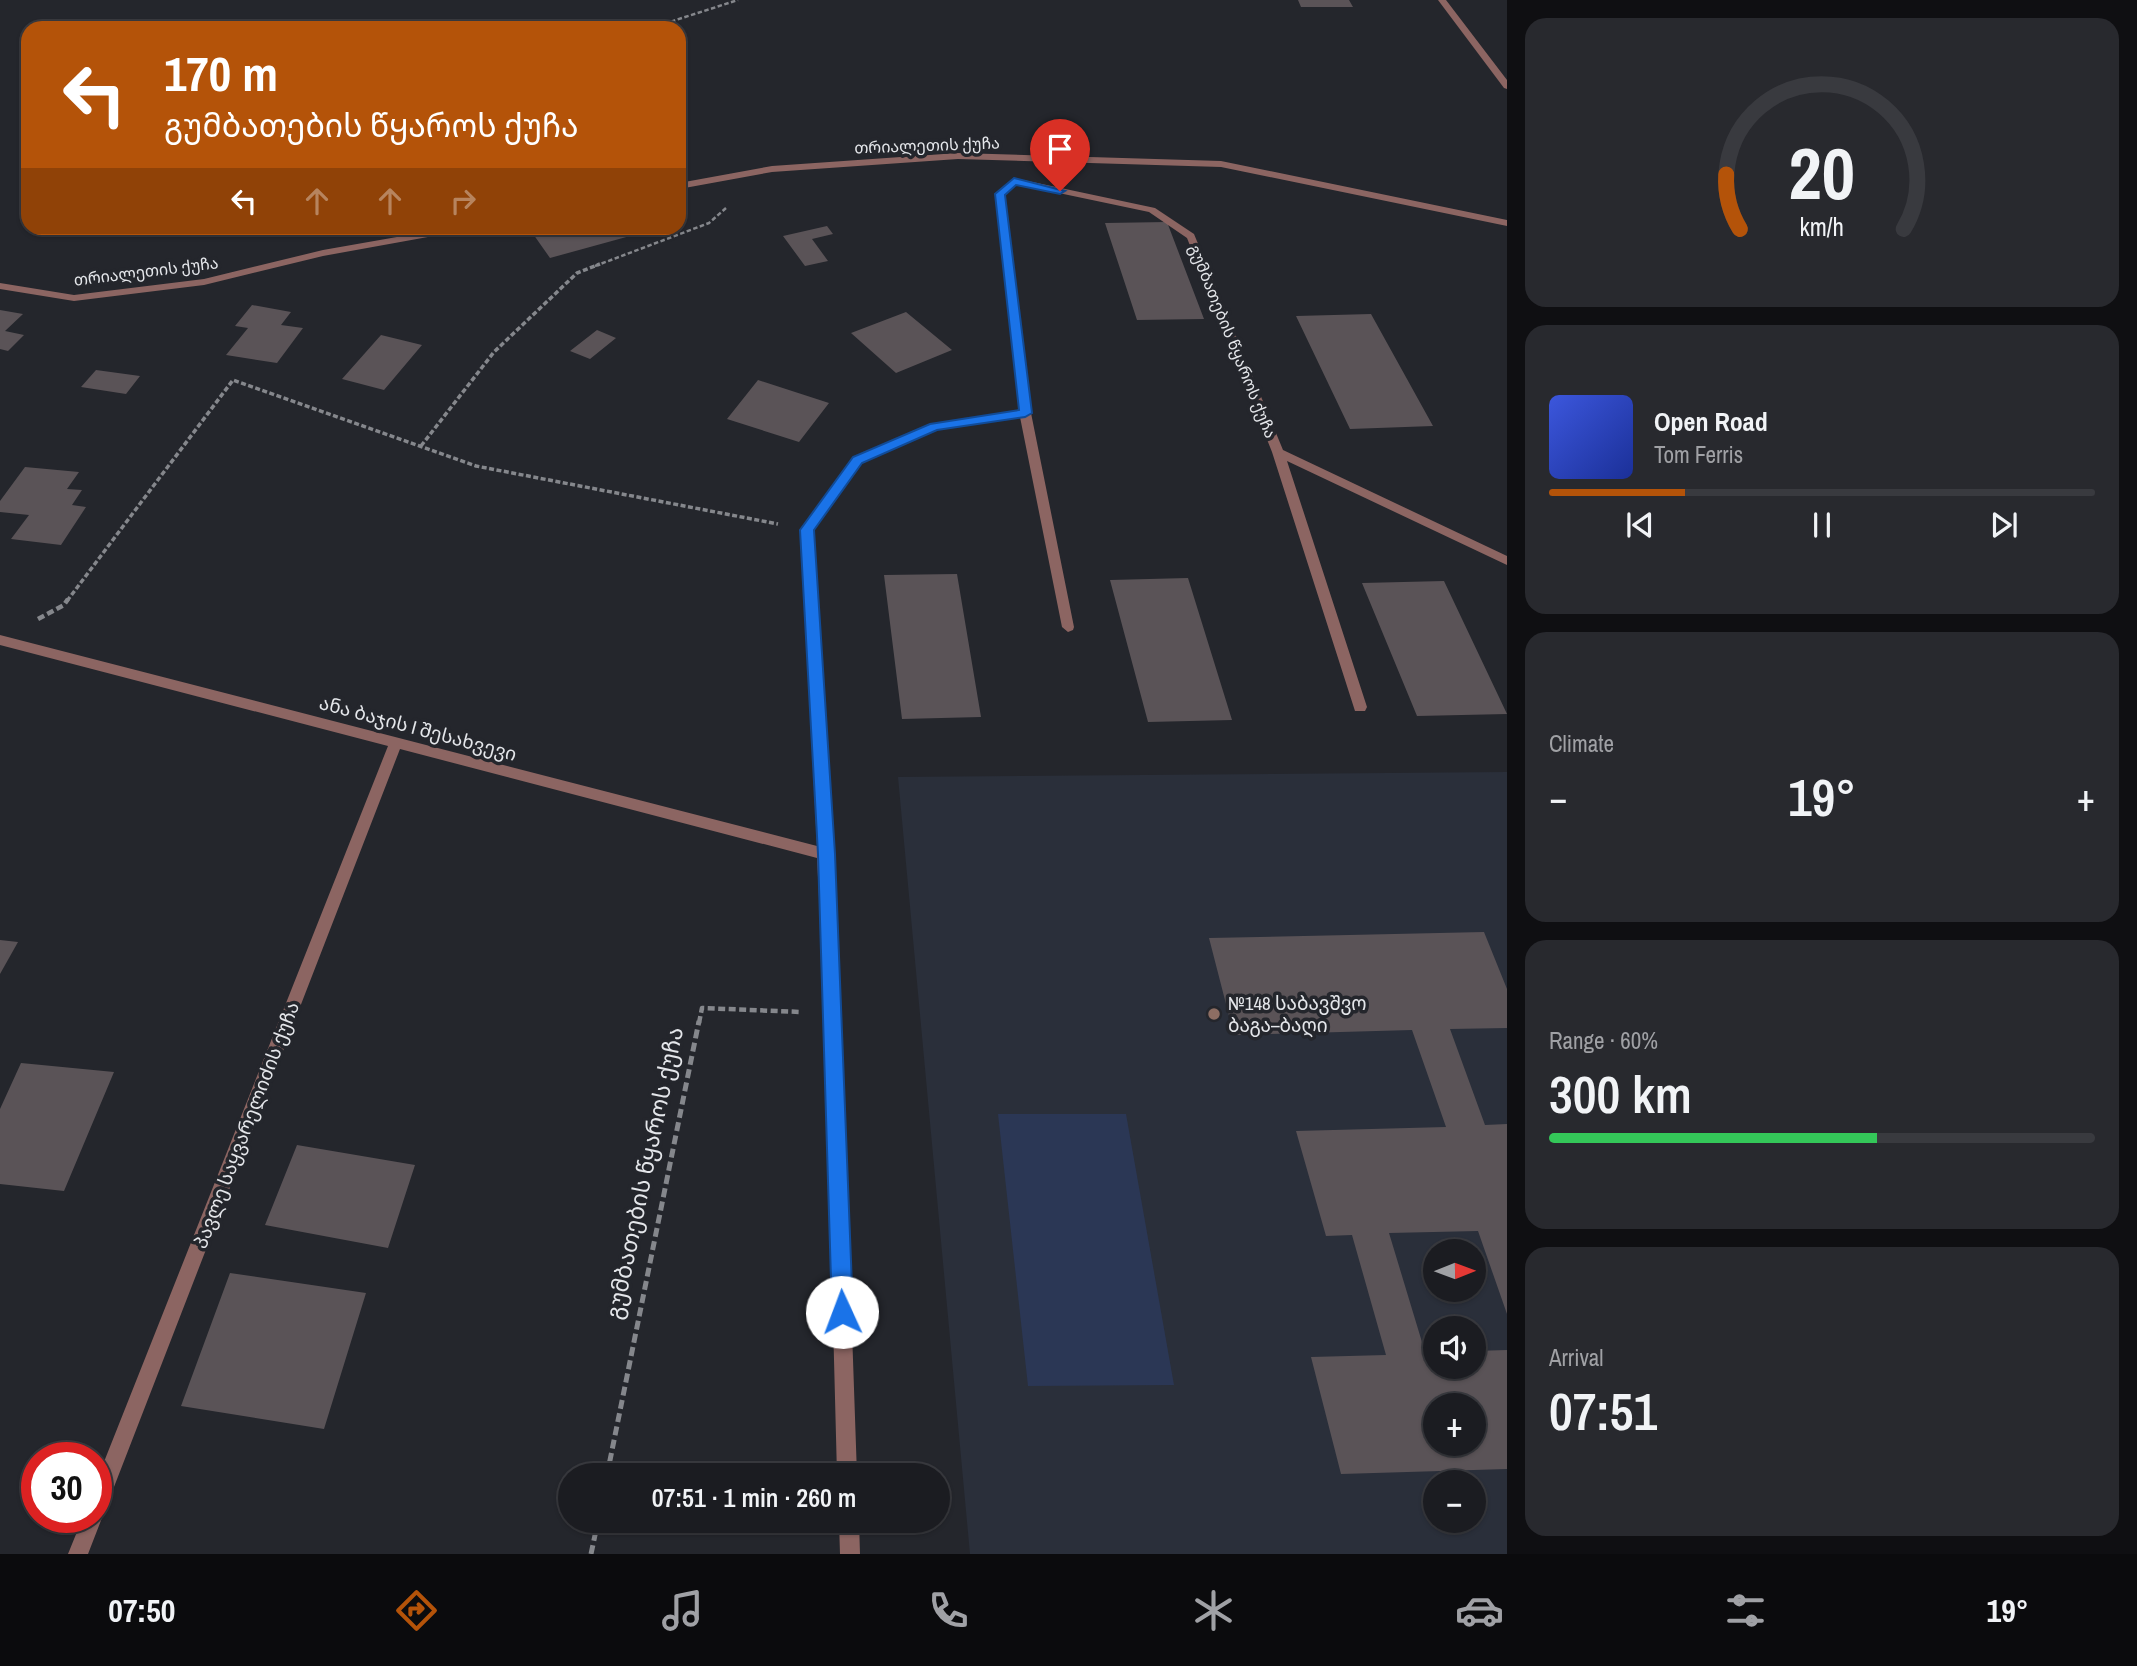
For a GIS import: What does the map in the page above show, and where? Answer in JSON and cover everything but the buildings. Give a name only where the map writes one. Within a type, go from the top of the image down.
[{"type":"street","points":[[1442,0],[1507,86]]},
{"type":"street","name":"თრიალეთის ქუჩა","points":[[686,185],[772,169],[958,156],[1221,164],[1507,223]]},
{"type":"street","points":[[1003,157],[1014,181],[1000,194],[1025,413],[1068,627]]},
{"type":"street","name":"გუმბათების წყაროს ქუჩა","points":[[1014,181],[1152,210],[1191,236],[1278,452],[1360,707]]},
{"type":"street","name":"თრიალეთის ქუჩა","points":[[0,286],[74,298],[204,282],[323,253],[422,235]]},
{"type":"street","points":[[847,1463],[827,854],[807,530],[857,460],[935,427],[1025,413]]},
{"type":"street","name":"გუმბათების წყაროს ქუჩა","points":[[1278,452],[1507,561]]},
{"type":"street","name":"ანა ბაჯის I შესახვევი","points":[[0,640],[827,854]]},
{"type":"street","name":"პავლე საყვარელიძის ქუჩა","points":[[112,1467],[396,742]]},
{"type":"street","points":[[78,1554],[87,1533]]},
{"type":"street","points":[[849,1533],[850,1554]]},
{"type":"path","points":[[673,21],[738,0]]},
{"type":"path","points":[[686,232],[709,223],[772,169]]},
{"type":"path","points":[[421,447],[494,352],[577,273],[677,235]]},
{"type":"path","points":[[0,640],[64,605],[233,380],[476,466],[807,530]]},
{"type":"path","name":"გუმბათების წყაროს ქუჩა","points":[[609,1463],[702,1008],[833,1013]]},
{"type":"path","points":[[591,1554],[595,1533]]},
{"type":"shaded area","name":"№148 საბავშვო ბაგა–ბაღი","points":[[1507,772],[1507,1554],[970,1554],[898,777]]},
{"type":"shaded area","points":[[998,1114],[1126,1114],[1174,1385],[1028,1386]]},
{"type":"place","name":"№148 საბავშვო ბაგა–ბაღი","points":[[1214,1014]]},
{"type":"route","points":[[842,1312],[827,854],[807,530],[857,460],[935,427],[1025,413],[1000,194],[1014,181],[1060,191]]}]
